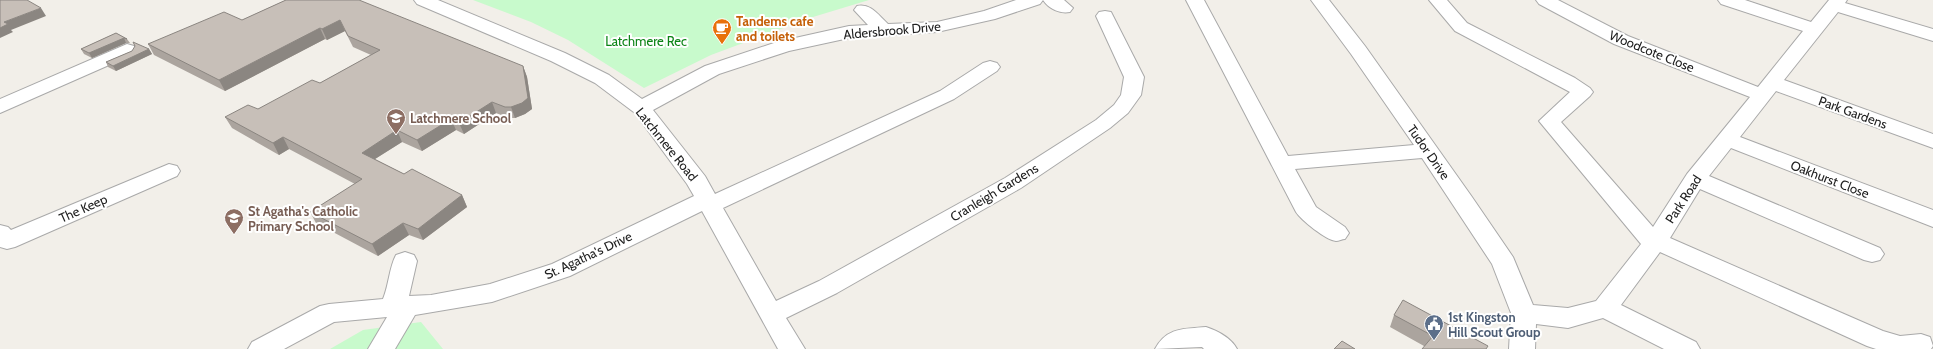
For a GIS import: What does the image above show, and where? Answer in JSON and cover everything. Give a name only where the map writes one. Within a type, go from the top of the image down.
[{"type":"street","name":"Latchmere Road","points":[[423,0],[558,57],[602,79],[642,109],[697,181],[771,315],[792,349]]},
{"type":"street","name":"Aldersbrook Drive","points":[[642,109],[653,101],[712,70],[784,46],[849,32],[937,27],[989,14],[1034,0]]},
{"type":"street","points":[[1195,0],[1307,212],[1337,233]]},
{"type":"street","name":"Tudor Drive","points":[[1320,0],[1358,50],[1464,202],[1504,263],[1524,313]]},
{"type":"street","points":[[1438,0],[1461,27],[1568,82],[1583,92],[1549,121],[1655,242],[1850,329],[1889,344],[1900,346],[1921,344]]},
{"type":"street","name":"Woodcote Close","points":[[1545,0],[1621,40],[1768,89]]},
{"type":"street","points":[[1727,0],[1815,29]]},
{"type":"street","points":[[1836,3],[1933,35]]},
{"type":"street","name":"Park Road","points":[[1605,308],[1655,242],[1695,179],[1836,3]]},
{"type":"street","points":[[863,10],[883,30]]},
{"type":"street","name":"Cranleigh Gardens","points":[[771,315],[828,287],[1013,183],[1103,124],[1121,109],[1131,95],[1134,77],[1100,20]]},
{"type":"street","points":[[0,107],[128,50]]},
{"type":"street","name":"St. Agatha's Drive","points":[[261,349],[329,313],[431,304],[492,293],[561,270],[946,95],[990,67]]},
{"type":"street","name":"Park Gardens","points":[[1768,89],[1933,141]]},
{"type":"street","name":"Oakhurst Close","points":[[1726,139],[1933,219]]},
{"type":"street","points":[[1281,163],[1428,151]]},
{"type":"street","name":"The Keep","points":[[0,233],[7,241],[117,187],[169,171]]},
{"type":"street","points":[[1695,179],[1872,254]]},
{"type":"street","points":[[381,349],[400,306],[400,290],[405,261]]},
{"type":"street","points":[[1522,349],[1524,313],[1568,318],[1605,308],[1688,349]]},
{"type":"street","points":[[1168,349],[1179,338],[1206,337],[1224,349]]},
{"type":"green space","name":"Latchmere Rec","points":[[473,0],[869,0],[813,17],[711,55],[644,88],[568,40],[531,22]]},
{"type":"green space","points":[[421,322],[443,349],[330,349],[363,330]]},
{"type":"building","points":[[0,0],[27,0],[41,8],[4,22],[8,24],[0,28]]},
{"type":"building","points":[[286,0],[359,0],[523,66],[528,98],[522,103],[511,107],[505,107],[492,102],[459,123],[451,119],[417,140],[397,130],[362,153],[404,174],[412,169],[462,195],[418,229],[403,223],[372,244],[310,212],[362,179],[283,137],[273,143],[225,117],[248,105],[258,109],[312,80],[320,83],[380,50],[348,36],[340,20],[322,29],[320,28],[219,80],[148,44],[224,12],[242,20]]},
{"type":"building","points":[[116,33],[127,39],[124,38],[89,53],[81,49]]},
{"type":"building","points":[[133,42],[149,49],[113,66],[106,62],[132,51],[135,46]]},
{"type":"building","points":[[1403,300],[1488,346],[1486,349],[1422,349],[1433,336],[1394,315]]},
{"type":"building","points":[[1342,341],[1355,349],[1334,349]]},
{"type":"place","name":"Tandems cafe and toilets","points":[[722,45]]},
{"type":"place","name":"Latchmere School","points":[[396,135]]},
{"type":"place","name":"St Agatha's Catholic Primary School","points":[[234,235]]},
{"type":"place","name":"1st Kingston Hill Scout Group","points":[[1434,341]]}]
